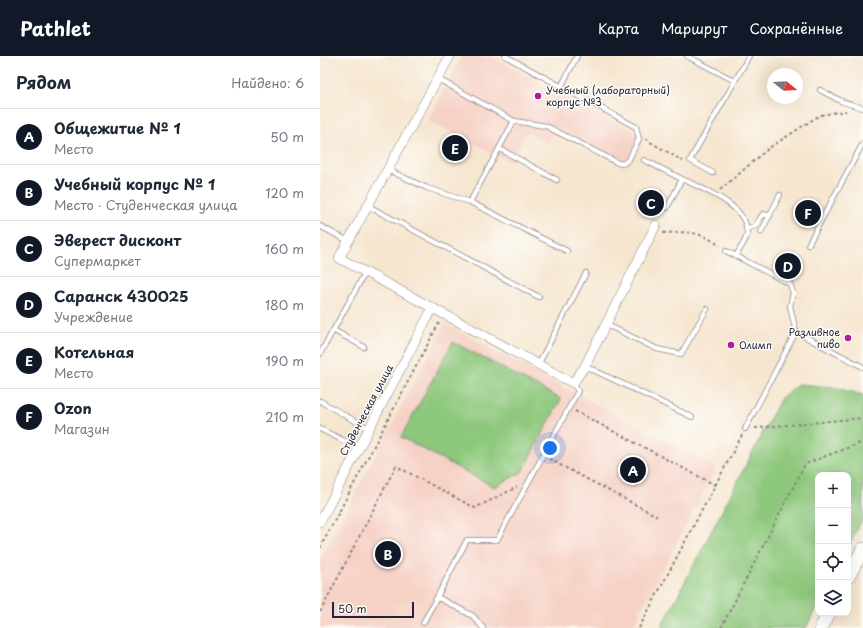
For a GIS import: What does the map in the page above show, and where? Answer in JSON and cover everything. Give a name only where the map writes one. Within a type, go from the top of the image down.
[{"type":"main road","points":[[851,572],[863,550]]},
{"type":"main road","points":[[821,628],[827,616]]},
{"type":"street","points":[[450,56],[339,258],[573,383],[585,366],[654,229]]},
{"type":"street","name":"Студенческая улица","points":[[320,522],[432,309]]},
{"type":"lane","points":[[438,79],[514,121],[546,126],[618,163],[623,164],[629,159],[640,139],[636,127],[505,56]]},
{"type":"lane","points":[[562,87],[577,56]]},
{"type":"lane","points":[[687,56],[735,81]]},
{"type":"lane","points":[[713,173],[690,160],[749,56]]},
{"type":"lane","points":[[820,90],[843,102],[863,108]]},
{"type":"lane","points":[[470,202],[500,150],[514,121]]},
{"type":"lane","points":[[808,245],[863,143]]},
{"type":"lane","points":[[500,150],[557,180]]},
{"type":"lane","points":[[644,160],[714,195],[738,210],[745,221],[747,235],[736,256]]},
{"type":"lane","points":[[386,170],[427,188],[470,202],[567,251]]},
{"type":"lane","points":[[667,208],[682,179]]},
{"type":"lane","points":[[761,232],[780,195]]},
{"type":"lane","points":[[367,205],[539,297]]},
{"type":"lane","points":[[746,229],[755,226],[763,214],[770,216]]},
{"type":"lane","points":[[320,226],[348,241]]},
{"type":"lane","points":[[726,251],[790,284],[793,293],[790,306],[796,332],[745,429]]},
{"type":"lane","points":[[320,354],[365,272]]},
{"type":"lane","points":[[538,365],[586,273]]},
{"type":"lane","points":[[605,324],[657,350],[681,354],[707,310]]},
{"type":"lane","points":[[333,330],[364,347]]},
{"type":"lane","points":[[796,332],[863,366]]},
{"type":"lane","points":[[585,366],[692,417]]},
{"type":"lane","points":[[423,623],[466,540],[497,540],[578,391],[573,383]]},
{"type":"lane","points":[[320,401],[369,429]]},
{"type":"lane","points":[[320,429],[359,448]]},
{"type":"lane","points":[[437,597],[473,616],[483,628]]},
{"type":"path","points":[[714,195],[769,148],[820,115],[863,108]]},
{"type":"path","points":[[636,127],[650,142],[688,164]]},
{"type":"path","points":[[654,229],[694,231],[709,238],[726,251]]},
{"type":"path","points":[[320,548],[441,320]]},
{"type":"path","points":[[569,408],[715,485]]},
{"type":"path","points":[[639,628],[745,429],[863,418]]},
{"type":"path","points":[[721,628],[805,464],[863,442]]},
{"type":"path","points":[[544,456],[657,516]]},
{"type":"path","points":[[320,612],[396,466],[475,508],[530,481]]},
{"type":"shaded area","points":[[462,56],[490,56],[645,138],[630,164],[557,127],[547,144],[527,132],[511,162],[428,120]]},
{"type":"shaded area","points":[[445,324],[716,468],[632,628],[320,628],[320,560]]},
{"type":"green space","points":[[453,342],[561,399],[522,472],[494,487],[401,437]]},
{"type":"green space","points":[[798,384],[833,387],[863,395],[863,518],[851,541],[851,472],[815,472],[815,610],[806,628],[661,628],[781,398]]},
{"type":"place","name":"Учебный (лабораторный) корпус №3","points":[[538,96]]},
{"type":"place","name":"Котельная","points":[[455,148]]},
{"type":"place","name":"Эверест дисконт","points":[[651,203]]},
{"type":"place","name":"Ozon","points":[[808,213]]},
{"type":"place","name":"Саранск 430025","points":[[788,266]]},
{"type":"place","name":"Разливное пиво","points":[[848,338]]},
{"type":"place","name":"Олимп","points":[[731,345]]},
{"type":"place","name":"Общежитие № 1","points":[[633,470]]},
{"type":"place","name":"Учебный корпус № 1","points":[[388,554]]}]
